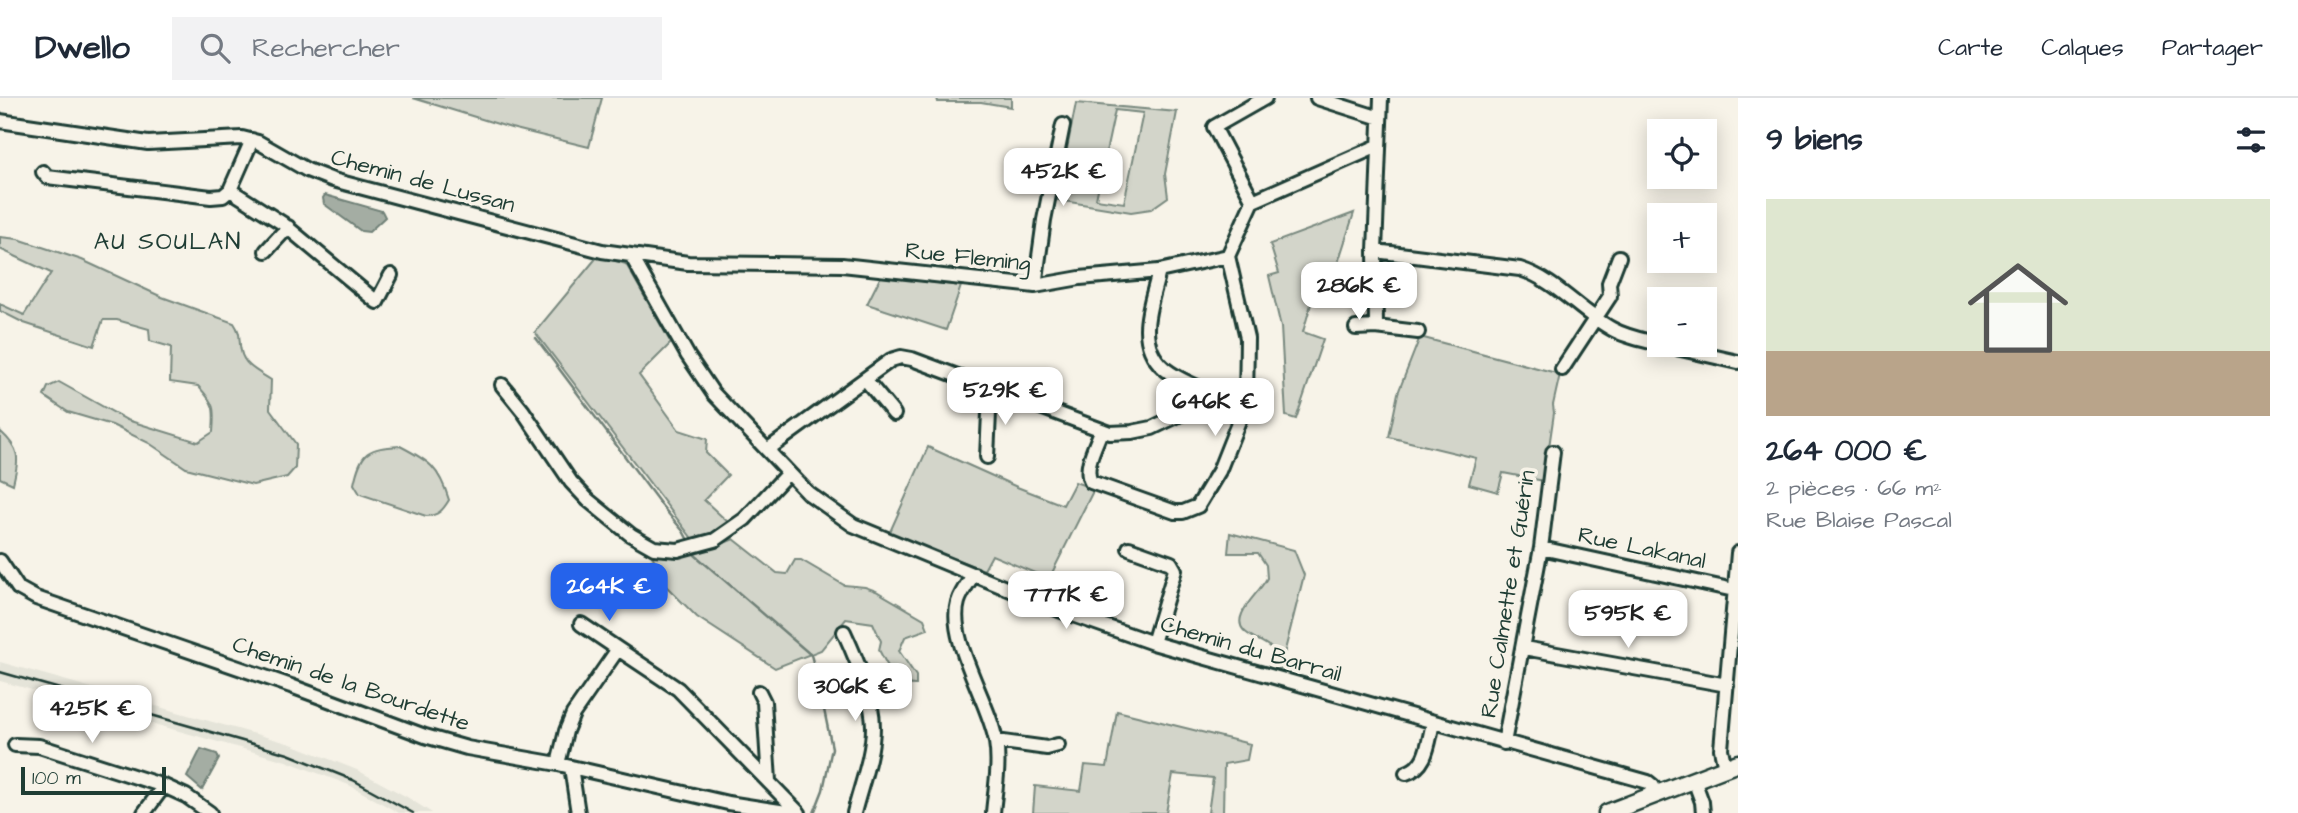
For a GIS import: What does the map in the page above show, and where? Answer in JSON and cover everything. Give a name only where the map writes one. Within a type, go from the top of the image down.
[{"type":"main road","points":[[1607,813],[1732,766]]},
{"type":"street","points":[[1253,201],[1214,127],[1265,98]]},
{"type":"street","points":[[1317,98],[1380,118]]},
{"type":"street","points":[[1376,327],[1375,251],[1381,98]]},
{"type":"street","name":"Chemin de Lussan","points":[[0,121],[148,143],[233,137],[252,140],[306,170],[333,180],[632,257]]},
{"type":"street","points":[[1035,286],[1044,220],[1063,125]]},
{"type":"street","points":[[43,172],[47,177],[211,197],[223,195],[230,190],[252,140]]},
{"type":"street","points":[[1101,431],[1089,466],[1091,482],[1175,512],[1198,506],[1219,471],[1243,411],[1247,338],[1228,256],[1253,201],[1378,146]]},
{"type":"street","points":[[230,190],[264,209],[288,227],[377,302],[391,275]]},
{"type":"street","points":[[266,251],[288,227]]},
{"type":"street","points":[[1375,251],[1520,269],[1543,278],[1611,329],[1647,341]]},
{"type":"street","name":"Rue Fleming","points":[[632,257],[688,263],[842,265],[1035,286],[1080,278],[1159,271],[1228,256]]},
{"type":"street","name":"Chemin du Barrail","points":[[632,257],[700,376],[788,473],[822,504],[853,525],[1059,610],[1153,643],[1648,782],[1656,794]]},
{"type":"street","points":[[1562,369],[1610,296],[1609,283],[1619,257]]},
{"type":"street","points":[[1159,271],[1147,328],[1154,356],[1161,367],[1174,377],[1218,396],[1243,411]]},
{"type":"street","points":[[1356,328],[1376,327],[1418,332]]},
{"type":"street","points":[[767,450],[891,360],[901,357],[1101,431],[1121,433],[1152,428],[1218,396],[1246,392]]},
{"type":"street","points":[[1717,357],[1738,362]]},
{"type":"street","points":[[865,379],[894,414]]},
{"type":"street","points":[[502,385],[571,482],[588,500],[631,535],[654,548],[678,550],[715,540],[745,519],[788,473]]},
{"type":"street","points":[[987,457],[989,413],[998,392]]},
{"type":"street","name":"Rue Calmette et Guérin","points":[[1504,743],[1541,548],[1552,452]]},
{"type":"street","points":[[1129,548],[1171,563],[1175,570],[1153,643]]},
{"type":"street","name":"Rue Lakanal","points":[[1541,548],[1734,590]]},
{"type":"street","points":[[1732,766],[1721,749],[1738,553]]},
{"type":"street","name":"Chemin de la Bourdette","points":[[0,561],[19,588],[52,604],[291,686],[425,736],[467,748],[565,766],[728,803],[793,813]]},
{"type":"street","points":[[974,574],[959,599],[957,627],[996,741],[993,813]]},
{"type":"street","points":[[580,624],[678,689],[799,813]]},
{"type":"street","points":[[844,632],[856,660],[873,726],[854,813]]},
{"type":"street","points":[[1524,648],[1727,685]]},
{"type":"street","points":[[578,813],[565,766],[566,731],[573,714],[618,649]]},
{"type":"street","points":[[665,680],[673,668]]},
{"type":"street","points":[[759,692],[764,702],[769,781]]},
{"type":"street","points":[[1406,773],[1423,761],[1433,723]]},
{"type":"street","points":[[996,741],[1047,748],[1058,745]]},
{"type":"street","points":[[15,745],[39,747],[163,786],[186,796],[210,813]]},
{"type":"street","points":[[1694,780],[1703,813]]},
{"type":"street","points":[[144,813],[163,786]]},
{"type":"shaded area","points":[[413,98],[602,98],[589,147],[511,128]]},
{"type":"shaded area","points":[[937,98],[1011,98],[1011,107],[981,102],[938,102]]},
{"type":"shaded area","points":[[1076,103],[1177,112],[1165,174],[1168,197],[1151,209],[1131,212],[1057,200]],"holes":[[[1115,110],[1143,113],[1124,203],[1096,199]]]},
{"type":"shaded area","points":[[325,195],[382,211],[385,217],[369,232],[361,231],[324,204]]},
{"type":"shaded area","points":[[1354,213],[1328,294],[1315,290],[1303,332],[1323,339],[1296,419],[1286,416],[1281,327],[1269,276],[1279,273],[1270,244]]},
{"type":"shaded area","points":[[0,237],[18,239],[82,260],[162,297],[234,323],[245,361],[271,380],[270,409],[296,444],[295,468],[287,477],[253,485],[186,468],[149,443],[112,425],[68,412],[44,396],[48,387],[59,382],[127,420],[198,442],[213,432],[214,412],[208,397],[198,386],[170,382],[171,347],[150,341],[149,329],[117,320],[103,320],[94,346],[24,323],[0,311],[0,304],[24,315],[51,273],[0,249]]},
{"type":"shaded area","points":[[598,256],[626,264],[671,343],[639,375],[679,430],[707,439],[706,453],[728,475],[704,500],[731,525],[723,531],[694,541],[535,332]]},
{"type":"shaded area","points":[[881,276],[961,286],[946,330],[867,304]]},
{"type":"shaded area","points":[[1420,337],[1560,374],[1553,405],[1544,481],[1503,473],[1498,492],[1469,484],[1476,458],[1389,437],[1398,393]]},
{"type":"shaded area","points":[[0,431],[12,444],[17,455],[13,484],[0,478]]},
{"type":"shaded area","points":[[400,446],[426,461],[437,472],[449,500],[437,514],[426,516],[360,494],[354,484],[360,464],[368,453],[380,448]]},
{"type":"shaded area","points":[[928,447],[1063,505],[1075,482],[1094,489],[1049,579],[992,555],[984,570],[889,534]]},
{"type":"shaded area","points":[[1230,533],[1294,550],[1304,575],[1279,674],[1273,651],[1249,635],[1241,627],[1240,621],[1247,605],[1267,578],[1266,565],[1258,553],[1228,553]]},
{"type":"shaded area","points":[[734,539],[777,573],[787,574],[795,560],[801,560],[844,585],[876,591],[924,619],[928,629],[905,637],[899,651],[916,676],[916,685],[897,679],[889,668],[879,650],[881,641],[873,623],[846,619],[821,650],[775,668],[697,617],[644,564],[654,559],[651,555],[694,553]]},
{"type":"shaded area","points":[[0,662],[291,744],[357,770],[432,813],[399,813],[349,785],[286,761],[0,681]]},
{"type":"shaded area","points":[[1117,711],[1250,744],[1247,760],[1224,764],[1223,813],[1208,813],[1213,778],[1173,774],[1166,813],[1033,813],[1035,786],[1081,791],[1085,765],[1107,767]]},
{"type":"shaded area","points":[[201,749],[217,754],[219,759],[202,790],[187,777]]},
{"type":"waterway","points":[[536,338],[689,542]]},
{"type":"waterway","points":[[695,555],[811,655],[832,748],[823,790],[814,813]]},
{"type":"railway","points":[[0,672],[288,754],[353,780],[413,813]]},
{"type":"district","name":"AU SOULAN","points":[[168,242]]}]
